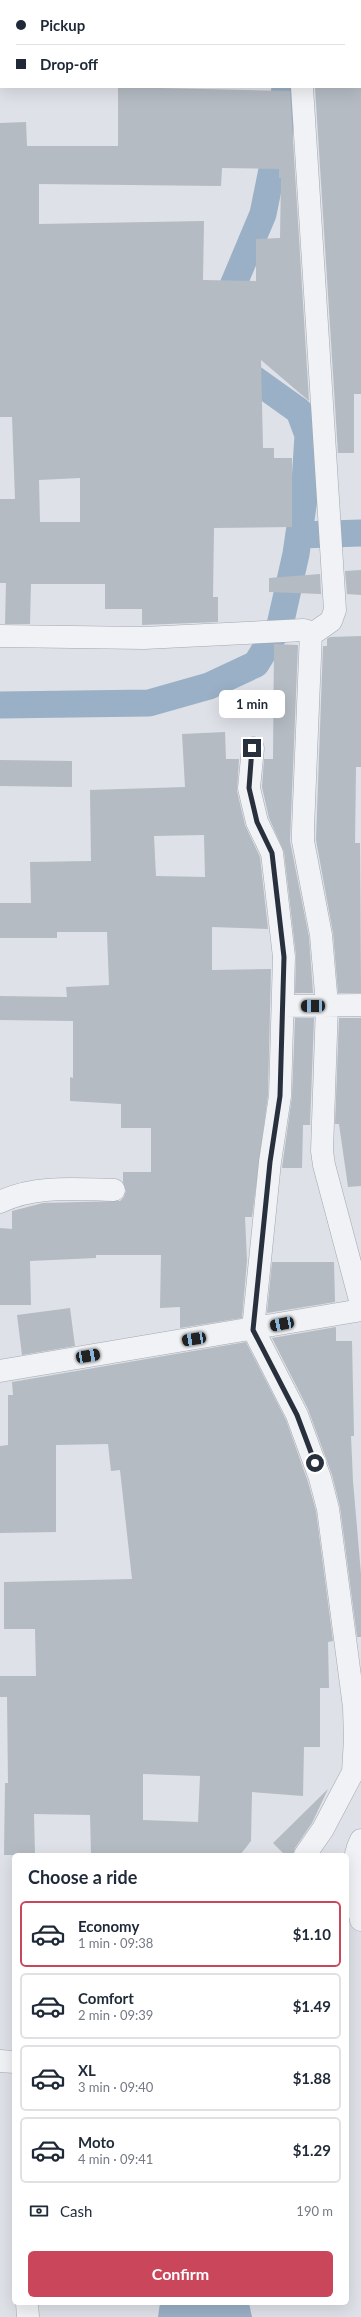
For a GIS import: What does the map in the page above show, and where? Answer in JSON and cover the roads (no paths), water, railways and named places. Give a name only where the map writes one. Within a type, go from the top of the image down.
[{"type":"street","points":[[0,636],[144,638],[306,633],[331,621],[335,610],[302,88]]},
{"type":"street","points":[[306,633],[303,842],[321,935],[327,1005],[322,1151],[324,1165],[361,1304]]},
{"type":"street","points":[[252,748],[249,788],[257,822],[272,853],[284,957],[284,1006],[280,1096],[270,1162],[253,1330],[297,1415],[320,1478],[328,1509],[354,1707],[353,1772],[331,1815],[306,1853]]},
{"type":"street","points":[[284,1006],[361,1005]]},
{"type":"street","points":[[0,1202],[15,1194],[67,1189],[114,1190]]},
{"type":"street","points":[[0,1371],[253,1330],[361,1310]]},
{"type":"street","points":[[361,1840],[355,1861],[355,1881],[361,1920]]},
{"type":"street","points":[[0,2061],[12,2062]]},
{"type":"street","points":[[27,2305],[28,2317]]},
{"type":"water","points":[[160,2305],[249,2305],[252,2317],[158,2317]]},
{"type":"waterway","points":[[221,314],[263,214],[279,135],[285,88]]},
{"type":"waterway","points":[[0,705],[149,703],[209,686],[256,664],[280,625],[296,554],[304,499],[308,435],[299,411],[236,366],[234,361]]},
{"type":"waterway","points":[[299,535],[361,533]]}]
